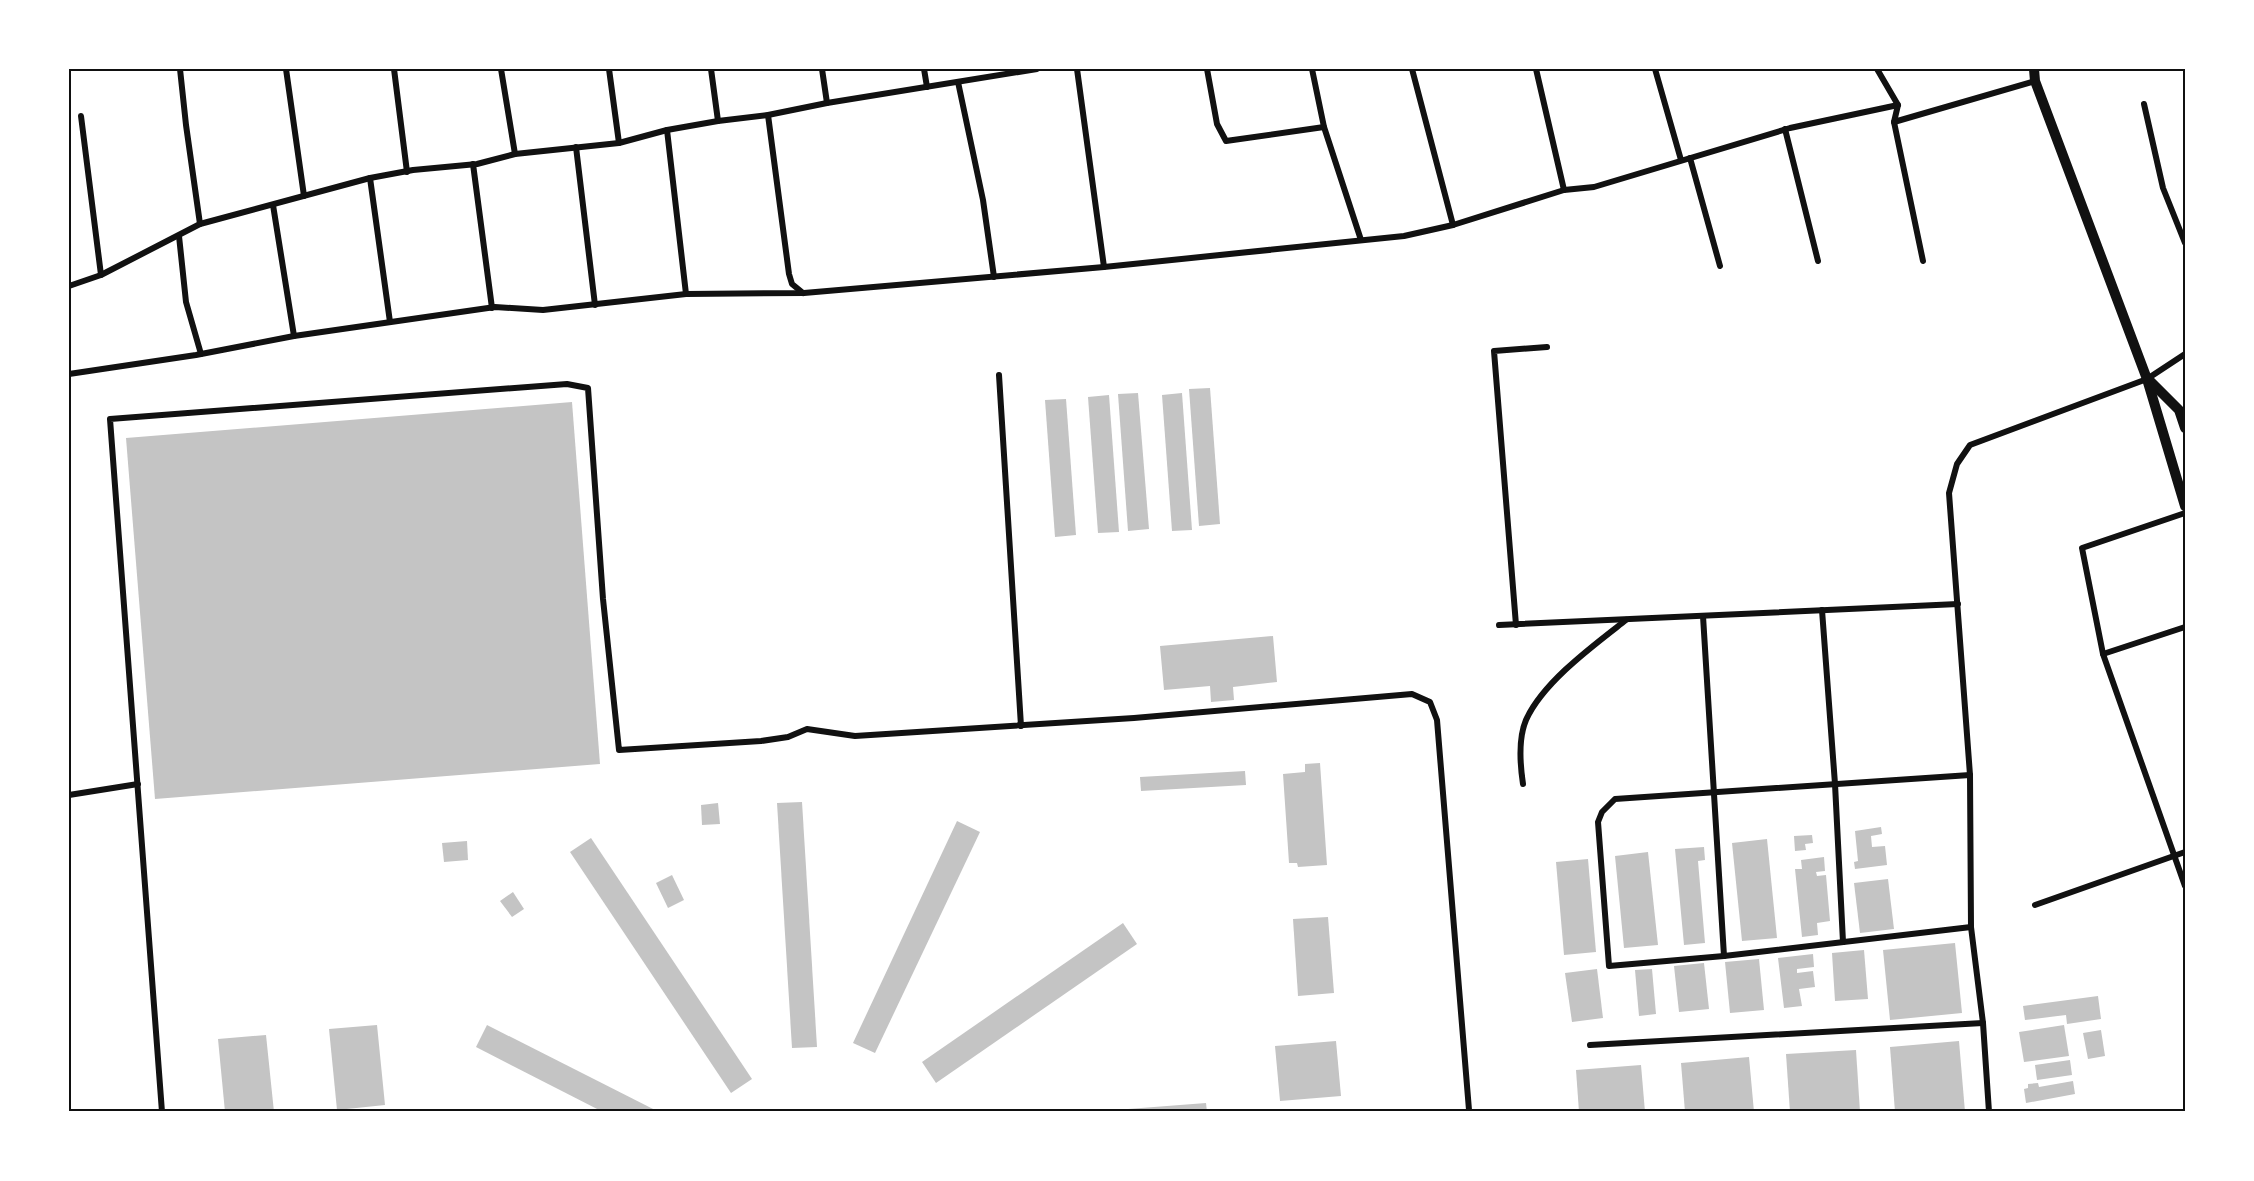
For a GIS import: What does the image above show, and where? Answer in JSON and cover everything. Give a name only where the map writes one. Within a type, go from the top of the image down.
[{"type":"street","points":[[180,69],[200,224]]},
{"type":"street","points":[[286,69],[304,196]]},
{"type":"street","points":[[394,69],[407,172]]},
{"type":"street","points":[[501,69],[515,154]]},
{"type":"street","points":[[609,69],[619,143]]},
{"type":"street","points":[[711,69],[718,121]]},
{"type":"street","points":[[822,69],[827,103]]},
{"type":"street","points":[[924,69],[927,87]]},
{"type":"street","points":[[69,286],[101,275],[200,224],[370,178],[473,164],[515,154],[619,143],[667,130],[1037,69]]},
{"type":"street","points":[[1077,69],[1104,267]]},
{"type":"street","points":[[1207,69],[1217,124],[1226,141],[1324,127]]},
{"type":"street","points":[[1312,69],[1324,127],[1361,240]]},
{"type":"street","points":[[1412,69],[1453,225]]},
{"type":"street","points":[[1536,69],[1564,190]]},
{"type":"street","points":[[1655,69],[1681,160]]},
{"type":"street","points":[[1877,69],[1898,105],[1894,122],[1923,261]]},
{"type":"street","points":[[2034,69],[2034,81],[2147,379],[2185,506]]},
{"type":"street","points":[[1894,122],[2034,81]]},
{"type":"street","points":[[958,82],[983,200],[994,277]]},
{"type":"street","points":[[2144,104],[2163,188],[2185,243]]},
{"type":"street","points":[[69,374],[201,354],[294,336],[492,308],[543,310],[686,294],[804,293],[1104,267],[1404,236],[1453,225],[1564,190],[1594,187],[1785,129],[1898,105]]},
{"type":"street","points":[[768,115],[789,274],[792,284],[804,293]]},
{"type":"street","points":[[81,116],[101,275]]},
{"type":"street","points":[[1785,129],[1818,261]]},
{"type":"street","points":[[667,130],[686,294]]},
{"type":"street","points":[[576,147],[595,305]]},
{"type":"street","points":[[1690,158],[1720,266]]},
{"type":"street","points":[[473,164],[492,308]]},
{"type":"street","points":[[370,178],[390,322]]},
{"type":"street","points":[[273,205],[294,336]]},
{"type":"street","points":[[179,236],[186,302],[201,354]]},
{"type":"street","points":[[1516,625],[1494,351],[1547,347]]},
{"type":"street","points":[[1989,1112],[1983,1023],[1971,927],[1970,775],[1949,493],[1957,464],[1970,445],[2147,379],[2185,354]]},
{"type":"street","points":[[999,375],[1021,726]]},
{"type":"street","points":[[2147,379],[2179,410],[2185,428]]},
{"type":"street","points":[[162,1112],[110,419],[567,384],[588,387],[603,599],[620,750],[761,741],[788,737],[807,729],[855,736],[1145,717],[1412,694],[1430,702],[1437,720],[1469,1110],[1471,1112]]},
{"type":"street","points":[[2185,513],[2082,548],[2103,654],[2185,886]]},
{"type":"street","points":[[1500,626],[1958,604]]},
{"type":"street","points":[[1822,610],[1843,942]]},
{"type":"street","points":[[1703,616],[1724,956]]},
{"type":"street","points":[[1522,784],[1521,747],[1526,721],[1541,698],[1584,652],[1627,620]]},
{"type":"street","points":[[2103,654],[2185,627]]},
{"type":"street","points":[[1970,775],[1615,799],[1602,812],[1598,822],[1609,966],[1724,956],[1971,927]]},
{"type":"street","points":[[69,795],[138,784]]},
{"type":"street","points":[[2035,905],[2185,852]]},
{"type":"street","points":[[1590,1045],[1983,1023]]},
{"type":"building","points":[[1210,388],[1220,524],[1199,526],[1189,389]]},
{"type":"building","points":[[1138,393],[1149,529],[1128,531],[1118,394]]},
{"type":"building","points":[[1182,393],[1192,530],[1172,531],[1162,395]]},
{"type":"building","points":[[1109,395],[1119,532],[1098,533],[1088,397]]},
{"type":"building","points":[[1066,399],[1076,535],[1055,537],[1045,400]]},
{"type":"building","points":[[572,402],[600,764],[155,799],[126,438]]},
{"type":"building","points":[[1273,636],[1277,682],[1233,687],[1234,700],[1211,702],[1210,686],[1164,690],[1160,646]]},
{"type":"building","points":[[1320,763],[1327,865],[1298,867],[1297,863],[1289,863],[1283,774],[1305,772],[1305,764]]},
{"type":"building","points":[[1245,771],[1246,785],[1141,791],[1140,777]]},
{"type":"building","points":[[802,802],[817,1047],[792,1048],[777,803]]},
{"type":"building","points":[[718,803],[720,824],[702,825],[701,805]]},
{"type":"building","points":[[957,821],[980,832],[875,1053],[853,1043]]},
{"type":"building","points":[[1881,827],[1882,834],[1871,836],[1872,847],[1885,846],[1887,865],[1855,869],[1854,862],[1858,861],[1855,831]]},
{"type":"building","points":[[1812,835],[1813,843],[1805,844],[1806,850],[1795,851],[1794,836]]},
{"type":"building","points":[[591,838],[752,1079],[731,1093],[570,852]]},
{"type":"building","points":[[1767,839],[1777,938],[1742,941],[1732,843]]},
{"type":"building","points":[[467,841],[468,860],[444,862],[442,843]]},
{"type":"building","points":[[1704,847],[1705,860],[1698,861],[1705,943],[1684,945],[1675,849]]},
{"type":"building","points":[[1648,852],[1658,945],[1624,948],[1615,856]]},
{"type":"building","points":[[1824,857],[1825,871],[1816,872],[1817,876],[1826,875],[1830,921],[1817,923],[1818,935],[1802,937],[1795,869],[1802,869],[1801,860]]},
{"type":"building","points":[[1588,859],[1596,952],[1564,955],[1556,862]]},
{"type":"building","points":[[672,875],[684,900],[668,908],[656,883]]},
{"type":"building","points":[[1888,879],[1894,929],[1860,933],[1854,883]]},
{"type":"building","points":[[513,892],[524,909],[512,917],[500,901]]},
{"type":"building","points":[[1328,917],[1334,993],[1298,996],[1293,919]]},
{"type":"building","points":[[1123,923],[1137,944],[936,1083],[922,1062]]},
{"type":"building","points":[[1955,943],[1962,1013],[1890,1020],[1883,950]]},
{"type":"building","points":[[1864,950],[1868,999],[1835,1001],[1832,953]]},
{"type":"building","points":[[1813,954],[1814,967],[1797,969],[1797,973],[1813,971],[1815,987],[1799,989],[1802,1006],[1784,1008],[1778,958]]},
{"type":"building","points":[[1759,959],[1764,1010],[1730,1013],[1725,962]]},
{"type":"building","points":[[1704,963],[1709,1009],[1679,1012],[1674,966]]},
{"type":"building","points":[[1597,969],[1603,1018],[1572,1022],[1565,973]]},
{"type":"building","points":[[1652,969],[1656,1014],[1639,1016],[1635,970]]},
{"type":"building","points":[[2098,996],[2101,1019],[2067,1024],[2066,1015],[2025,1020],[2023,1006]]},
{"type":"building","points":[[377,1025],[385,1105],[337,1110],[329,1029]]},
{"type":"building","points":[[487,1025],[659,1112],[603,1112],[476,1047]]},
{"type":"building","points":[[2064,1025],[2069,1056],[2024,1062],[2019,1032]]},
{"type":"building","points":[[2101,1030],[2105,1056],[2088,1059],[2083,1033]]},
{"type":"building","points":[[266,1035],[274,1112],[225,1112],[218,1039]]},
{"type":"building","points":[[1336,1041],[1341,1096],[1280,1101],[1275,1046]]},
{"type":"building","points":[[1959,1041],[1965,1112],[1895,1112],[1890,1047]]},
{"type":"building","points":[[1856,1050],[1860,1112],[1790,1112],[1786,1054]]},
{"type":"building","points":[[1749,1057],[1754,1112],[1685,1112],[1681,1063]]},
{"type":"building","points":[[2070,1060],[2072,1075],[2037,1080],[2035,1065]]},
{"type":"building","points":[[1641,1065],[1645,1112],[1579,1112],[1576,1070]]},
{"type":"building","points":[[2073,1081],[2075,1094],[2026,1103],[2024,1089],[2028,1088],[2028,1084],[2038,1083],[2039,1087]]},
{"type":"building","points":[[1206,1103],[1207,1112],[1115,1112],[1115,1110]]}]
